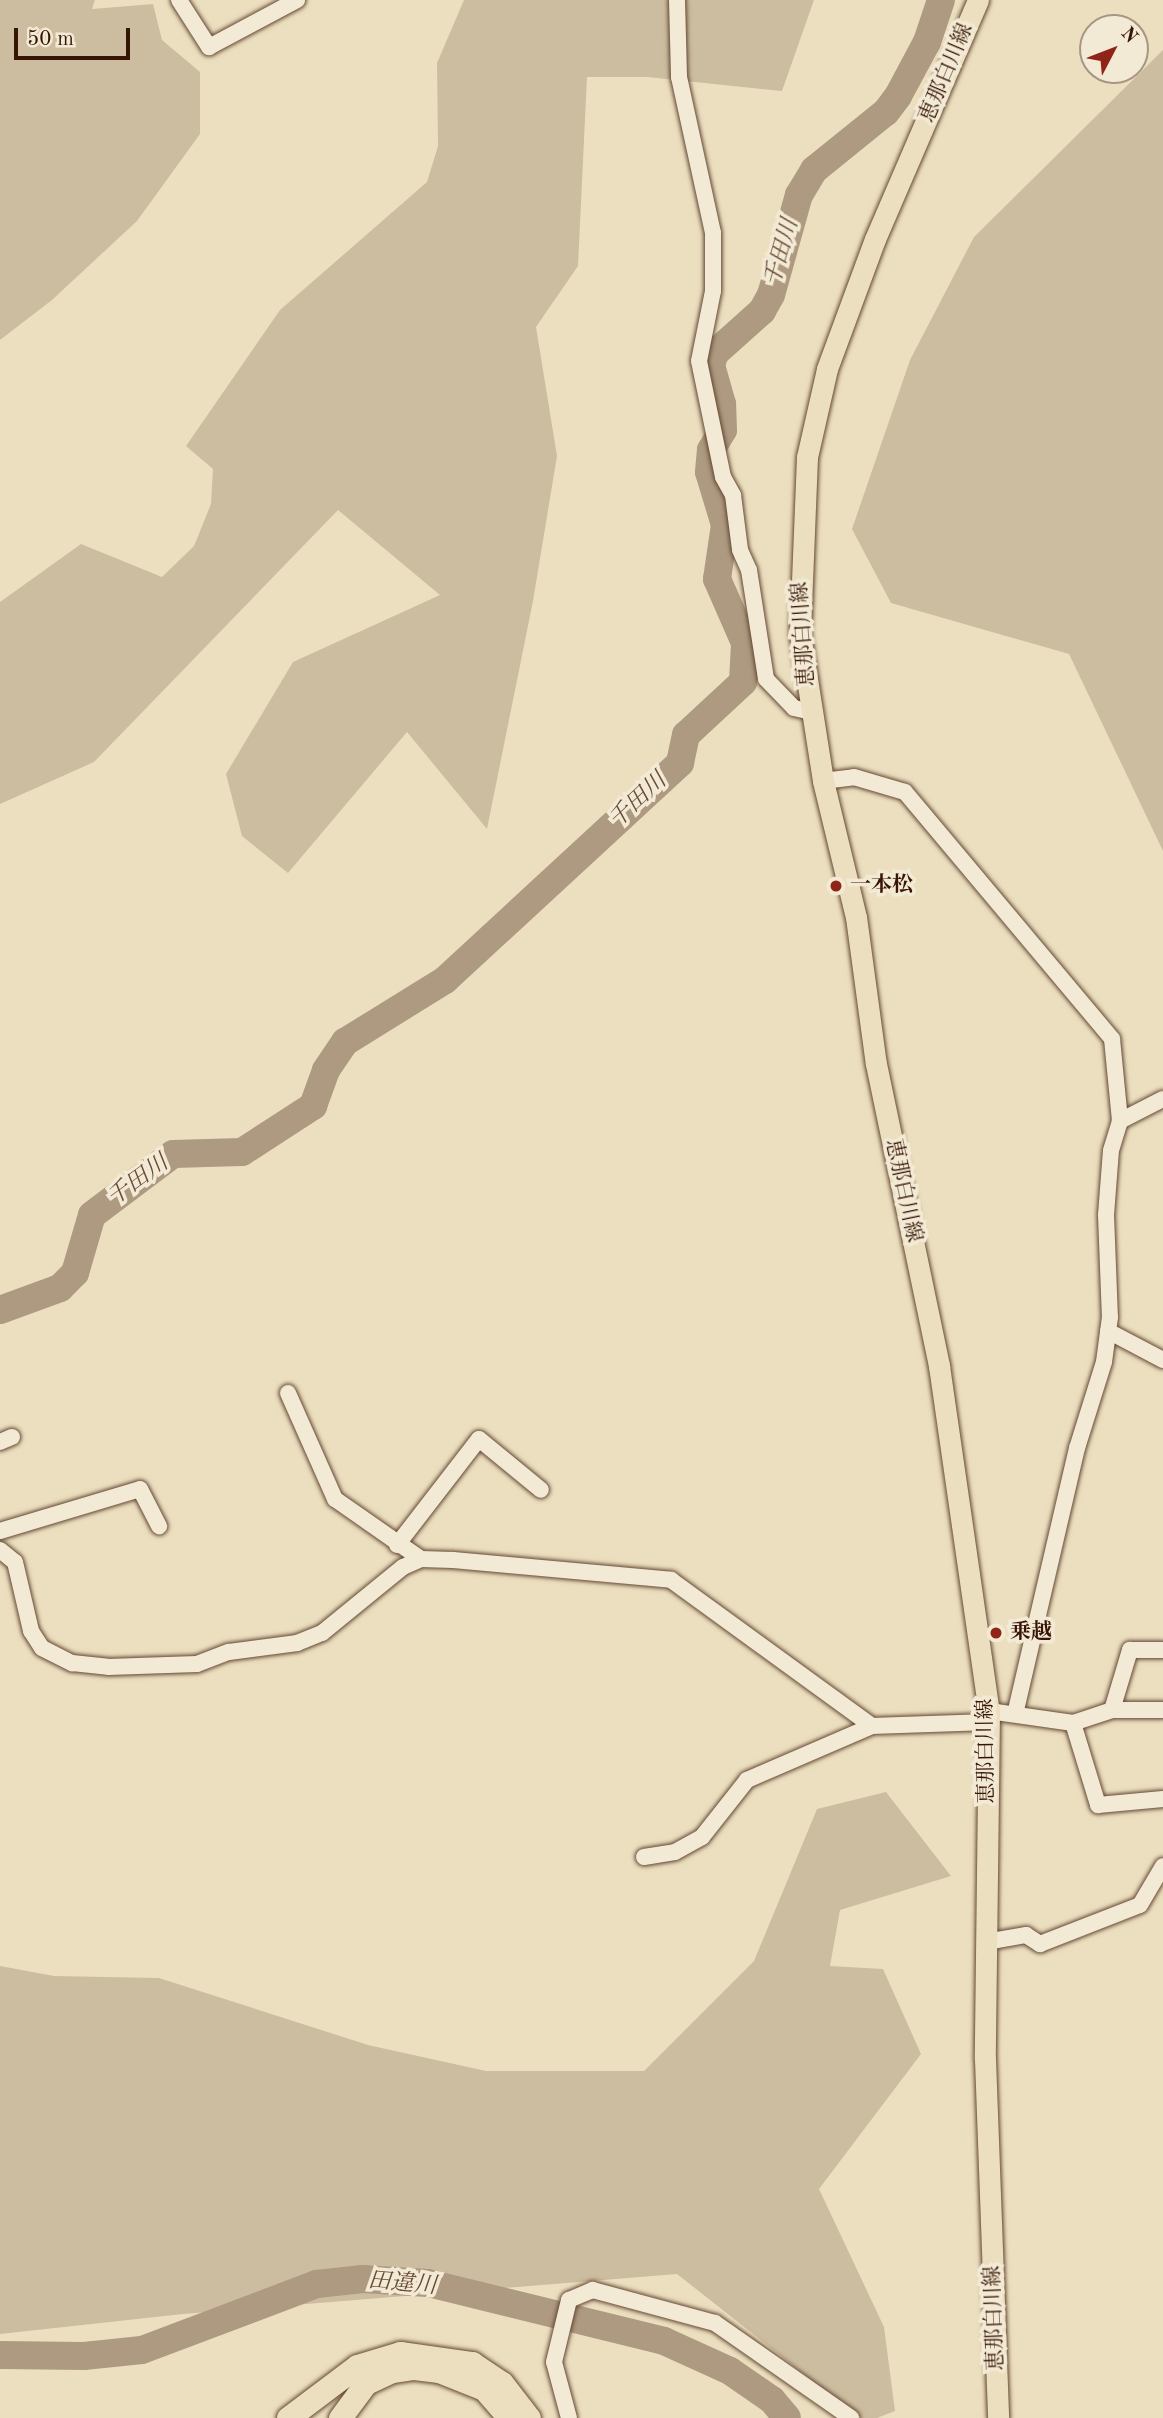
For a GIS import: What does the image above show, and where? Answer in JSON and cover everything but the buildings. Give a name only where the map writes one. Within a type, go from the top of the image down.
[{"type":"highway","points":[[288,2418],[356,2366],[400,2353],[472,2363],[502,2383],[529,2418]]},
{"type":"highway","points":[[340,2418],[366,2383],[392,2371],[414,2368],[461,2378],[484,2389],[509,2418]]},
{"type":"main road","name":"恵那白川線","points":[[978,0],[841,322],[813,425],[801,519],[800,634],[823,781],[856,917],[876,1064],[939,1366],[989,1717],[985,2059],[998,2418]]},
{"type":"street","points":[[179,0],[209,47],[298,0]]},
{"type":"street","points":[[677,0],[679,77],[713,233],[713,291],[699,361],[718,459],[733,495],[740,550],[749,570],[766,679],[794,708],[811,712]]},
{"type":"street","points":[[823,781],[854,777],[905,792],[1112,1039],[1120,1121],[1111,1150],[1106,1215],[1108,1331],[1104,1362],[1077,1448],[1015,1714]]},
{"type":"street","points":[[1120,1121],[1163,1100]]},
{"type":"street","points":[[1108,1331],[1163,1360]]},
{"type":"street","points":[[288,1393],[335,1499],[397,1545],[421,1559],[671,1580],[872,1726]]},
{"type":"street","points":[[397,1545],[479,1439],[541,1490]]},
{"type":"street","points":[[0,1531],[140,1489],[159,1526]]},
{"type":"street","points":[[0,1550],[15,1562],[31,1631],[42,1648],[72,1663],[108,1667],[197,1664],[229,1652],[312,1639],[376,1586],[421,1559]]},
{"type":"street","points":[[1112,1710],[1130,1650],[1163,1650]]},
{"type":"street","points":[[643,1857],[675,1852],[702,1837],[747,1780],[872,1726],[1015,1714],[1073,1723],[1112,1710],[1163,1710]]},
{"type":"street","points":[[1073,1723],[1098,1805],[1163,1799]]},
{"type":"street","points":[[986,1942],[1026,1935],[1040,1944],[1140,1905],[1163,1866]]},
{"type":"street","points":[[569,2418],[554,2362],[569,2300],[593,2290],[715,2323],[851,2418]]},
{"type":"shaded area","points":[[0,0],[95,0],[92,9],[153,4],[162,40],[200,72],[200,134],[137,221],[52,300],[0,340]]},
{"type":"shaded area","points":[[464,0],[814,0],[782,91],[647,77],[587,77],[578,266],[536,327],[557,456],[533,601],[487,829],[407,732],[288,873],[242,836],[226,774],[293,662],[440,595],[338,510],[94,762],[0,804],[0,602],[81,544],[162,577],[194,546],[211,504],[213,469],[186,446],[280,310],[427,182],[438,146],[437,63]]},
{"type":"shaded area","points":[[1163,50],[1163,851],[1069,654],[891,603],[852,529],[910,360],[974,237],[1129,84],[1149,84],[1149,64]]},
{"type":"shaded area","points":[[886,1792],[951,1876],[840,1910],[830,1966],[883,1969],[921,2054],[819,2189],[884,2327],[895,2411],[877,2418],[860,2418],[677,2274],[183,2314],[0,2334],[0,1966],[54,1976],[159,1978],[368,2045],[486,2071],[644,2071],[754,1961],[817,1809]]},
{"type":"waterway","name":"千田川","points":[[0,1310],[60,1288],[75,1273],[92,1215],[173,1154],[242,1152],[313,1106],[326,1070],[345,1042],[445,980],[680,763],[686,735],[743,682],[745,643],[717,579],[725,525],[709,472],[711,450],[723,430],[722,404],[711,365],[715,353],[762,311],[771,295],[799,195],[814,170],[886,112],[898,96],[927,42],[941,0]]},
{"type":"waterway","name":"田違川","points":[[0,2355],[84,2356],[142,2350],[317,2284],[363,2279],[428,2283],[664,2341],[730,2371],[772,2400],[787,2418]]},
{"type":"place","name":"一本松","points":[[836,886]]},
{"type":"place","name":"乗越","points":[[996,1633]]}]
